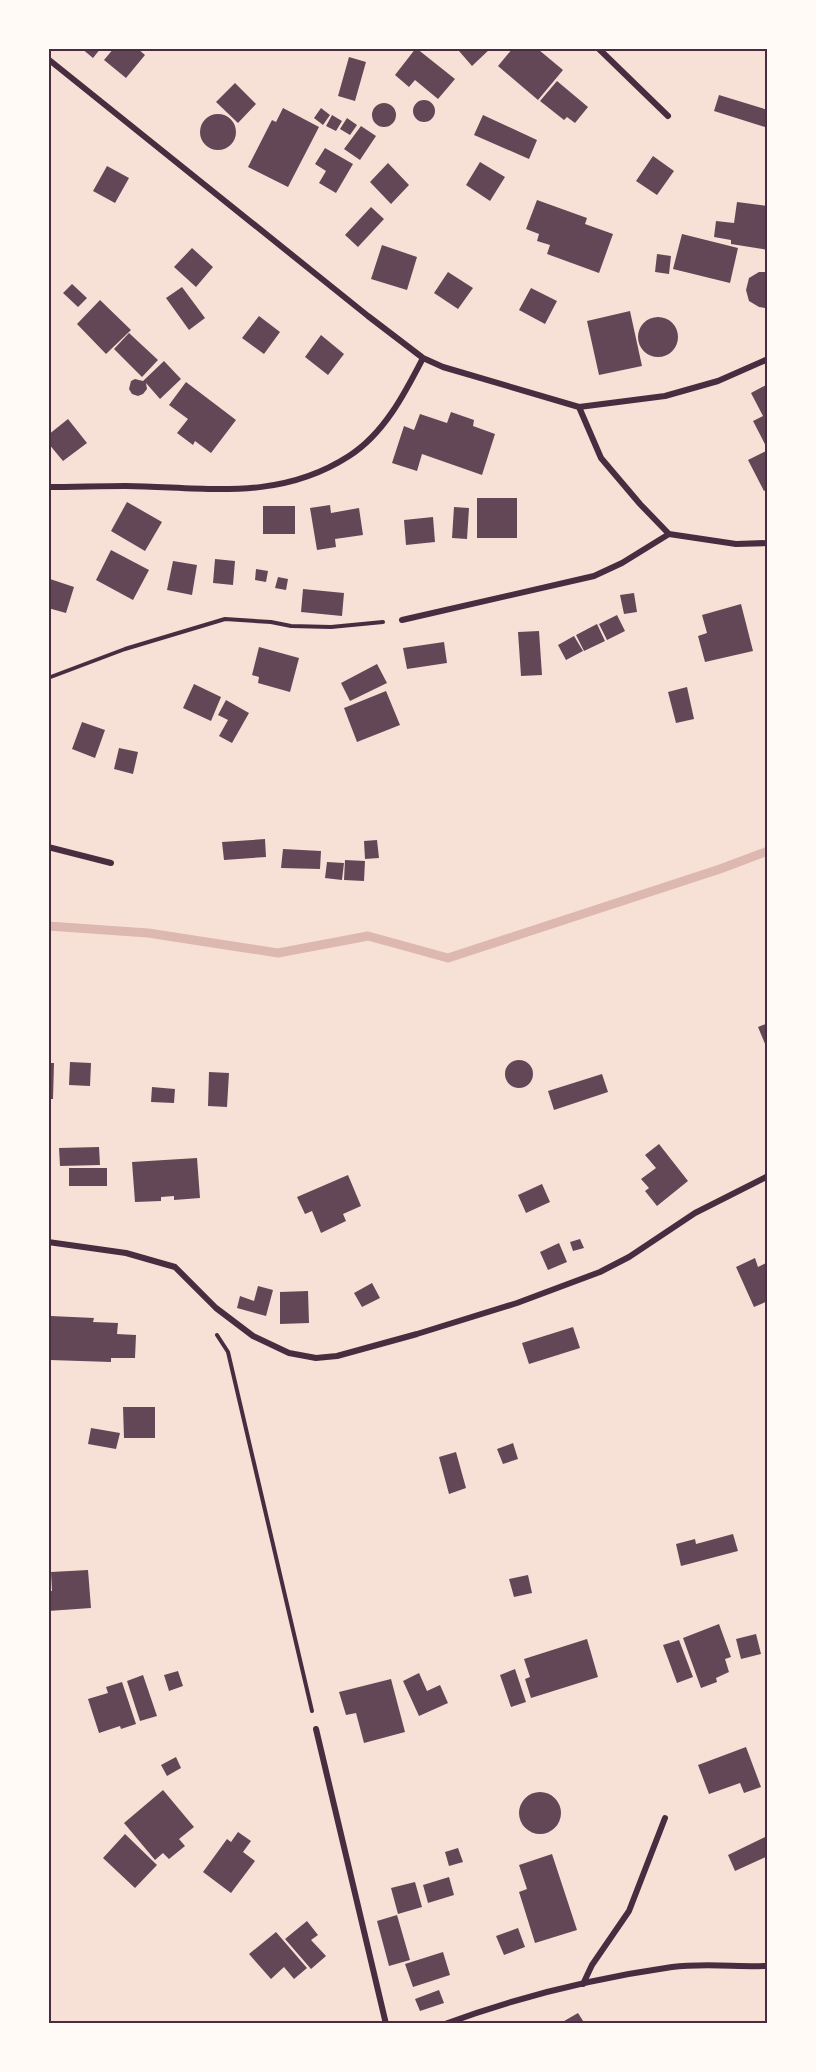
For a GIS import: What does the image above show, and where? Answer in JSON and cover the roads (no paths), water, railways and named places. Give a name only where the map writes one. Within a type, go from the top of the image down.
[{"type":"street","points":[[598,48],[668,116]]},
{"type":"street","points":[[48,59],[368,316],[423,358],[443,368],[579,407],[665,396],[718,381],[768,359]]},
{"type":"street","points":[[48,487],[126,486],[226,491],[272,487],[320,471],[350,456],[372,437],[399,404],[423,358]]},
{"type":"street","points":[[579,407],[601,458],[669,534],[736,544],[768,543]]},
{"type":"street","points":[[402,620],[594,576],[669,534]]},
{"type":"street","points":[[48,847],[111,863]]},
{"type":"street","points":[[48,1242],[126,1253],[175,1267],[216,1308],[253,1336],[303,1357],[337,1356],[517,1304],[600,1272],[628,1257],[695,1213],[768,1176]]},
{"type":"street","points":[[316,1729],[386,2024]]},
{"type":"street","points":[[583,1984],[592,1965],[629,1911],[665,1818]]},
{"type":"street","points":[[445,2024],[508,2002],[583,1984],[674,1967],[768,1966]]},
{"type":"waterway","points":[[48,926],[148,933],[278,953],[368,936],[448,958],[720,869],[768,851]]}]
